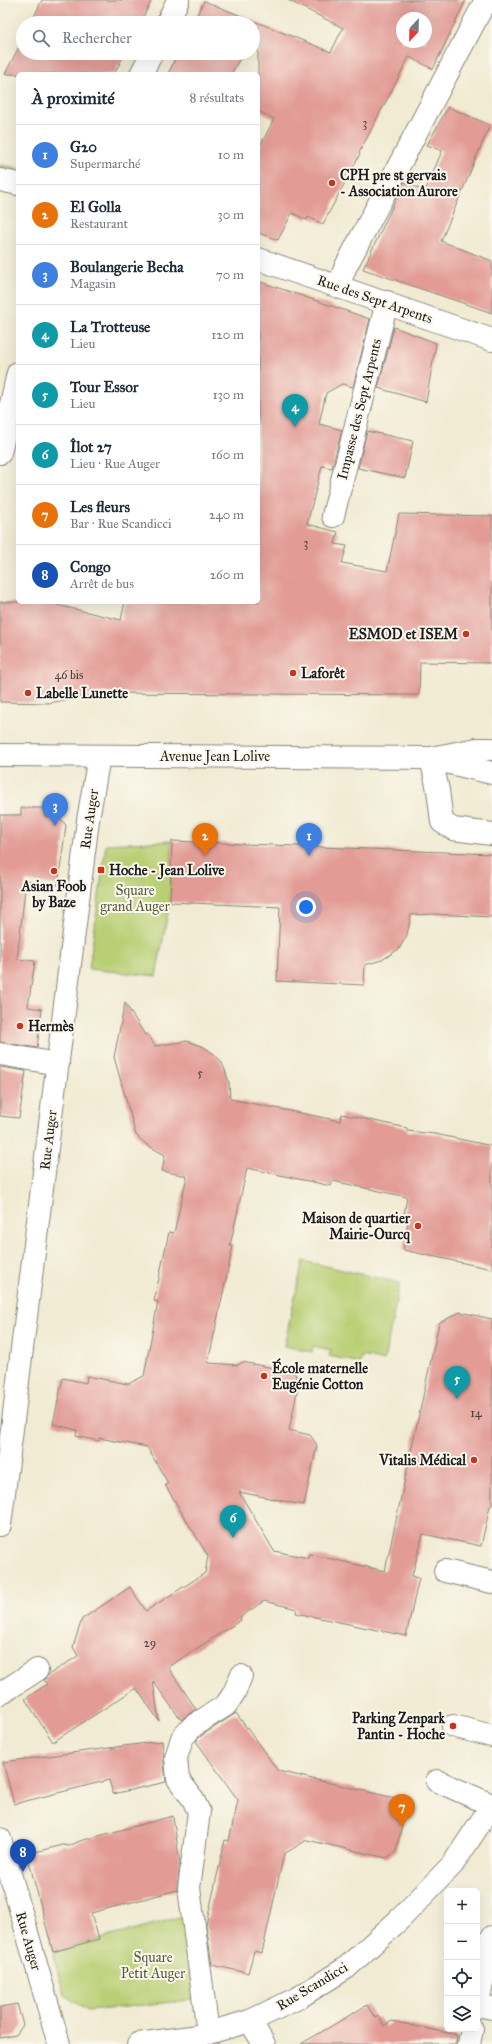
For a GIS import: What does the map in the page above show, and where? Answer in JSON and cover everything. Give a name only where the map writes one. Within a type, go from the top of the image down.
[{"type":"street","points":[[170,16],[178,0]]},
{"type":"street","points":[[338,286],[346,266],[486,0],[492,3]]},
{"type":"street","points":[[142,72],[148,60]]},
{"type":"street","points":[[0,180],[16,184]]},
{"type":"street","name":"Rue des Sept Arpents","points":[[260,260],[387,302],[492,340]]},
{"type":"street","name":"Impasse des Sept Arpents","points":[[333,516],[387,302]]},
{"type":"street","points":[[0,453],[16,382]]},
{"type":"street","name":"Avenue Jean Lolive","points":[[0,755],[431,758],[477,749],[492,749]]},
{"type":"street","name":"Rue Auger","points":[[0,1525],[88,820],[99,756]]},
{"type":"street","points":[[431,758],[438,790],[442,822],[453,829],[492,834]]},
{"type":"street","name":"Avenue Jean Lolive","points":[[431,758],[492,773]]},
{"type":"street","points":[[0,1054],[58,1064]]},
{"type":"street","points":[[445,1571],[492,1582]]},
{"type":"street","points":[[0,1694],[37,1670]]},
{"type":"street","points":[[223,2035],[189,1888],[199,1812],[193,1799],[178,1780],[176,1758],[182,1738],[193,1726],[226,1705],[234,1693],[241,1676]]},
{"type":"street","points":[[453,1726],[492,1736]]},
{"type":"street","points":[[437,1781],[492,1805]]},
{"type":"street","name":"Rue Scandicci","points":[[138,2044],[198,2036],[223,2035],[298,1998],[346,1968],[401,1918],[453,1864],[492,1805]]},
{"type":"street","name":"Rue Auger","points":[[0,1839],[59,2044]]},
{"type":"street","points":[[479,1996],[492,1937]]},
{"type":"street","points":[[480,2006],[492,2008]]},
{"type":"street","points":[[250,2021],[264,2044]]},
{"type":"street","points":[[469,2044],[471,2032]]},
{"type":"green space","points":[[0,165],[16,168],[16,173],[0,169]]},
{"type":"green space","name":"Square grand Auger","points":[[172,841],[170,902],[156,976],[89,969],[106,844]]},
{"type":"green space","points":[[303,1261],[400,1283],[384,1361],[362,1356],[360,1363],[329,1356],[331,1350],[313,1346],[312,1352],[284,1346]]},
{"type":"green space","name":"Square Petit Auger","points":[[187,1915],[199,1999],[89,2011],[64,1995],[53,1952]]},
{"type":"building","points":[[42,0],[152,0],[144,16],[34,16]]},
{"type":"building","points":[[288,0],[466,0],[433,69],[409,57],[323,224],[308,217],[307,220],[292,213],[278,240],[260,234],[260,146],[274,119],[260,112],[260,72],[258,72],[258,60],[260,60],[260,23],[331,52],[343,28]]},
{"type":"building","points":[[204,1],[241,16],[196,16]]},
{"type":"building","points":[[16,53],[16,60],[121,60],[115,72],[16,72],[16,74],[5,74]]},
{"type":"building","points":[[175,60],[239,60],[232,72],[169,72]]},
{"type":"building","points":[[448,107],[490,125],[441,241],[492,261],[492,313],[363,269],[404,182],[425,191],[442,151],[427,145]]},
{"type":"building","points":[[260,282],[370,319],[353,387],[342,384],[326,393],[319,424],[342,430],[332,468],[322,466],[307,524],[338,532],[335,544],[347,546],[342,563],[387,571],[399,514],[492,516],[492,663],[420,662],[419,695],[103,693],[49,703],[0,702],[0,602],[16,602],[16,604],[57,604],[121,620],[125,604],[260,604]]},
{"type":"building","points":[[394,327],[436,343],[426,402],[378,388]]},
{"type":"building","points":[[367,431],[413,441],[405,478],[358,468]]},
{"type":"building","points":[[21,808],[44,808],[44,816],[58,816],[66,825],[58,885],[26,881],[17,959],[35,961],[28,1007],[42,1009],[37,1048],[0,1042],[0,815],[21,815]]},
{"type":"building","points":[[172,841],[492,854],[492,917],[434,914],[411,915],[407,935],[399,949],[382,960],[365,965],[364,985],[277,981],[280,907],[170,902]]},
{"type":"building","points":[[125,1003],[145,1035],[147,1034],[155,1046],[187,1041],[204,1047],[214,1054],[221,1061],[225,1070],[229,1083],[230,1099],[340,1121],[342,1114],[407,1128],[407,1131],[435,1134],[492,1146],[492,1269],[403,1250],[408,1221],[403,1220],[407,1197],[333,1181],[331,1186],[247,1168],[230,1246],[233,1246],[208,1363],[238,1365],[242,1362],[294,1372],[299,1383],[289,1430],[310,1435],[317,1445],[304,1505],[239,1492],[274,1551],[308,1558],[309,1554],[385,1571],[439,1323],[460,1312],[492,1319],[492,1505],[490,1506],[481,1546],[423,1534],[412,1576],[419,1578],[406,1636],[296,1613],[297,1609],[264,1601],[240,1617],[241,1620],[168,1667],[196,1709],[181,1720],[153,1681],[159,1721],[136,1688],[53,1742],[25,1699],[47,1684],[44,1680],[48,1675],[78,1656],[73,1647],[82,1619],[130,1587],[146,1611],[205,1573],[208,1556],[165,1485],[168,1483],[147,1447],[99,1438],[99,1441],[76,1436],[77,1430],[53,1424],[63,1378],[86,1383],[87,1376],[128,1384],[144,1376],[158,1302],[154,1301],[169,1232],[174,1233],[187,1176],[162,1171],[165,1155],[147,1145],[136,1135],[114,1057]]},
{"type":"building","points":[[0,1067],[26,1071],[19,1118],[0,1116]]},
{"type":"building","points":[[236,1713],[278,1771],[408,1801],[396,1851],[387,1858],[307,1840],[284,1854],[262,1953],[254,1951],[248,1973],[212,1965],[206,1925],[225,1840],[229,1841],[238,1800],[196,1741],[201,1736]]},
{"type":"building","points":[[162,1741],[166,1782],[113,1794],[109,1780],[14,1804],[3,1762]]},
{"type":"building","points":[[173,1816],[180,1863],[177,1890],[91,1913],[99,1939],[53,1952],[27,1854],[63,1845],[69,1846],[80,1841]]},
{"type":"building","points":[[17,2004],[23,2025],[16,2035],[0,2038],[0,2007]]},
{"type":"building","points":[[367,2005],[375,2018],[379,2016],[384,2026],[392,2021],[457,2035],[456,2044],[301,2044]]},
{"type":"place","name":"CPH pre st gervais - Association Aurore","points":[[332,183]]},
{"type":"place","name":"La Trotteuse","points":[[295,427]]},
{"type":"place","name":"ESMOD et ISEM","points":[[466,634]]},
{"type":"place","name":"Laforêt","points":[[293,673]]},
{"type":"place","name":"Labelle Lunette","points":[[28,693]]},
{"type":"place","name":"Boulangerie Becha","points":[[55,826]]},
{"type":"place","name":"El Golla","points":[[205,856]]},
{"type":"place","name":"G20","points":[[309,856]]},
{"type":"place","name":"Hoche - Jean Lolive","points":[[101,870]]},
{"type":"place","name":"Asian Foob by Baze","points":[[54,871]]},
{"type":"place","name":"Hermès","points":[[20,1026]]},
{"type":"place","name":"Maison de quartier Mairie-Ourcq","points":[[418,1226]]},
{"type":"place","name":"École maternelle Eugénie Cotton","points":[[264,1376]]},
{"type":"place","name":"Tour Essor","points":[[457,1399]]},
{"type":"place","name":"Vitalis Médical","points":[[474,1460]]},
{"type":"place","name":"Îlot 27","points":[[233,1538]]},
{"type":"place","name":"Parking Zenpark Pantin - Hoche","points":[[453,1726]]},
{"type":"place","name":"Les fleurs","points":[[402,1827]]},
{"type":"place","name":"Congo","points":[[23,1872]]}]
